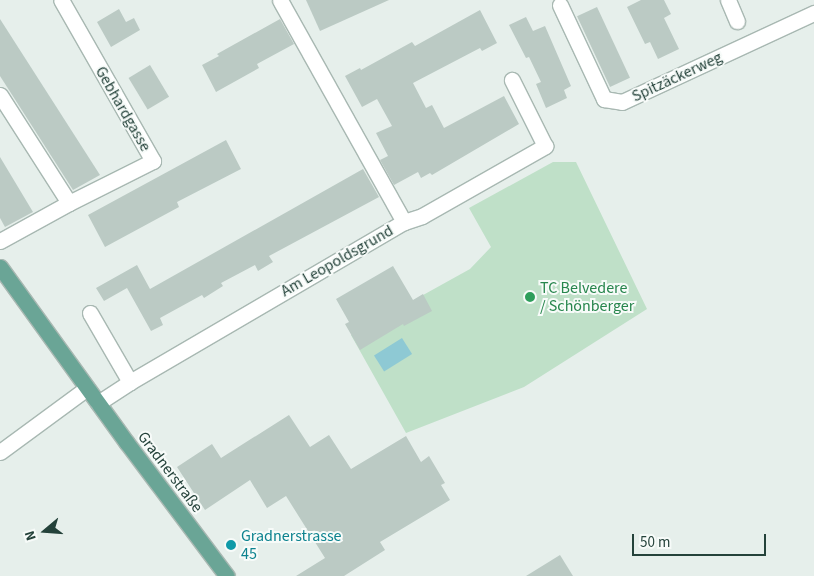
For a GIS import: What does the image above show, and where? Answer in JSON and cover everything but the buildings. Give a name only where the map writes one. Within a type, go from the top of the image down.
[{"type":"main road","name":"Gradnerstraße","points":[[0,267],[98,403],[227,576]]},
{"type":"street","name":"Gebhardgasse","points":[[0,241],[69,203],[154,161],[61,0]]},
{"type":"street","name":"Am Leopoldsgrund","points":[[98,403],[130,382],[404,222],[280,0]]},
{"type":"street","points":[[728,0],[738,21]]},
{"type":"street","name":"Spitzäckerweg","points":[[560,5],[604,98],[622,102],[814,13]]},
{"type":"street","points":[[404,222],[422,216],[545,146],[512,80]]},
{"type":"street","points":[[0,94],[69,203]]},
{"type":"street","points":[[90,313],[130,382]]},
{"type":"street","points":[[0,452],[87,388]]},
{"type":"green space","name":"TC Belvedere / Schönberger","points":[[553,162],[576,162],[647,309],[524,387],[406,433],[351,335],[470,269],[491,247],[469,208]]},
{"type":"water","points":[[402,338],[412,354],[384,372],[374,355]]},
{"type":"place","name":"TC Belvedere / Schönberger","points":[[530,297]]},
{"type":"place","name":"Gradnerstrasse 45","points":[[231,545]]}]
